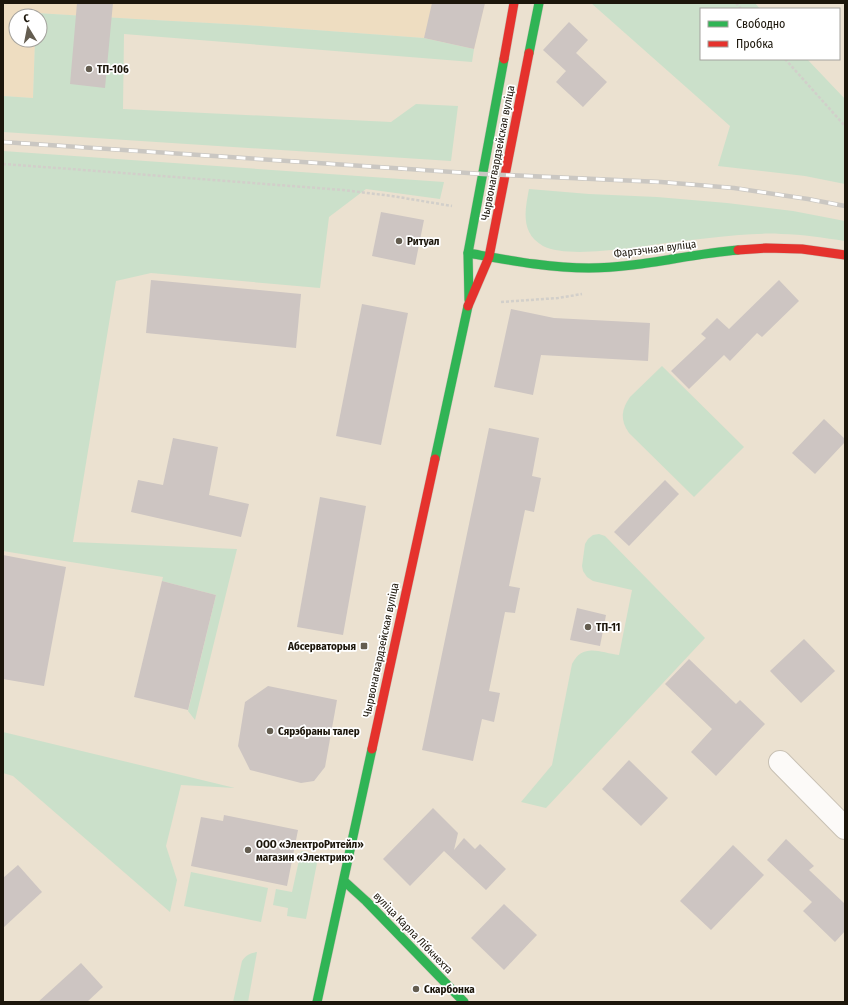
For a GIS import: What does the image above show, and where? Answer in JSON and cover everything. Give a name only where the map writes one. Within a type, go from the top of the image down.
[{"type":"main road","name":"Чырвонагвардзейская вуліца","points":[[469,303],[468,253],[514,3]]},
{"type":"main road","name":"Чырвонагвардзейская вуліца","points":[[317,1002],[428,485],[469,303],[489,257],[540,3]]},
{"type":"main road","name":"Фартэчная вуліца","points":[[468,253],[562,268],[624,266],[730,251],[766,248],[802,249],[845,254]]},
{"type":"main road","name":"вуліца Карла Лібкнехта","points":[[344,881],[366,901],[464,1002]]},
{"type":"street","points":[[780,762],[845,828]]},
{"type":"path","points":[[786,60],[845,126]]},
{"type":"path","points":[[3,164],[343,190],[476,209]]},
{"type":"shaded area","points":[[3,3],[485,3],[474,49],[424,38],[246,25],[48,14],[48,8],[8,8],[8,48],[35,48],[33,98],[3,96]]},
{"type":"green space","points":[[591,3],[755,3],[759,8],[700,8],[700,60],[808,60],[845,99],[845,184],[805,176],[718,166],[730,126]]},
{"type":"green space","points":[[48,14],[246,25],[424,38],[474,49],[472,62],[124,34],[123,109],[391,122],[416,104],[458,106],[451,161],[3,132],[3,96],[33,98],[35,48],[48,48]]},
{"type":"green space","points":[[3,151],[444,182],[440,199],[366,189],[329,217],[320,288],[151,273],[116,281],[73,542],[237,549],[195,720],[188,711],[216,595],[162,581],[163,577],[3,551]]},
{"type":"green space","points":[[529,189],[589,194],[657,197],[793,211],[845,221],[845,241],[813,236],[760,234],[739,235],[603,251],[569,252],[554,250],[543,246],[536,241],[527,228],[526,205]]},
{"type":"green space","points":[[662,366],[744,447],[694,497],[629,433],[624,424],[623,411],[630,397]]},
{"type":"green space","points":[[599,534],[605,536],[705,638],[546,808],[521,802],[552,765],[572,664],[576,657],[581,653],[593,650],[619,655],[632,590],[593,581],[587,577],[583,571],[582,566],[585,544],[593,535]]},
{"type":"green space","points":[[3,732],[235,788],[181,785],[166,846],[177,880],[170,912],[13,776],[3,773]]},
{"type":"green space","points":[[301,851],[311,854],[317,863],[306,919],[287,916],[288,908],[273,905],[276,889],[292,892]]},
{"type":"green space","points":[[191,872],[268,888],[261,922],[184,906]]},
{"type":"green space","points":[[257,952],[248,1002],[233,1002],[242,961],[248,955]]},
{"type":"building","points":[[77,3],[113,3],[105,88],[70,84]]},
{"type":"building","points":[[432,3],[485,3],[474,49],[424,38]]},
{"type":"building","points":[[569,22],[588,40],[576,53],[607,82],[583,107],[556,82],[566,71],[543,50]]},
{"type":"building","points":[[381,212],[424,220],[415,265],[372,256]]},
{"type":"building","points":[[151,280],[301,294],[296,348],[146,333]]},
{"type":"building","points":[[779,280],[799,301],[762,337],[757,333],[730,361],[724,355],[689,389],[671,371],[706,338],[701,334],[717,318],[729,329]]},
{"type":"building","points":[[362,304],[408,313],[381,445],[336,436]]},
{"type":"building","points":[[511,309],[554,318],[650,323],[648,361],[541,355],[533,395],[494,387]]},
{"type":"building","points":[[824,419],[845,439],[845,442],[815,474],[792,453]]},
{"type":"building","points":[[489,428],[539,438],[532,476],[541,478],[534,512],[525,510],[509,586],[520,588],[515,613],[505,612],[489,691],[500,693],[494,722],[482,719],[473,761],[422,750]]},
{"type":"building","points":[[173,438],[218,447],[209,495],[249,504],[241,537],[131,512],[138,480],[163,485]]},
{"type":"building","points":[[665,480],[679,494],[629,546],[614,532]]},
{"type":"building","points":[[320,497],[366,506],[343,635],[297,627]]},
{"type":"building","points":[[3,555],[66,567],[44,686],[3,679]]},
{"type":"building","points":[[162,581],[216,595],[188,710],[134,697]]},
{"type":"building","name":"ТП-11","points":[[577,608],[606,615],[600,646],[570,640]]},
{"type":"building","points":[[804,639],[835,671],[801,703],[770,671]]},
{"type":"building","points":[[689,659],[736,704],[740,700],[765,724],[716,776],[691,752],[712,729],[665,684]]},
{"type":"building","points":[[268,686],[337,700],[325,767],[314,781],[301,783],[250,770],[238,746],[245,702]]},
{"type":"building","points":[[629,760],[668,798],[641,826],[602,789]]},
{"type":"building","points":[[433,808],[458,833],[454,850],[464,838],[475,849],[480,844],[506,869],[486,890],[444,851],[410,886],[383,859]]},
{"type":"building","points":[[224,815],[298,830],[287,886],[191,866],[201,817],[223,821]]},
{"type":"building","points":[[786,839],[814,866],[809,870],[845,904],[845,931],[835,942],[803,911],[812,902],[767,860]]},
{"type":"building","points":[[733,845],[764,875],[711,930],[680,901]]},
{"type":"building","points":[[18,865],[42,892],[3,928],[3,878]]},
{"type":"building","points":[[504,904],[537,935],[504,970],[471,938]]},
{"type":"building","points":[[81,963],[103,987],[87,1002],[38,1002]]},
{"type":"railway","points":[[3,142],[483,174],[661,182],[734,188],[845,206]]},
{"type":"traffic: fast","points":[[529,53],[539,3]]},
{"type":"traffic: fast","points":[[469,300],[468,253],[504,59]]},
{"type":"traffic: fast","points":[[468,253],[543,265],[589,268],[626,266],[701,254],[738,250]]},
{"type":"traffic: fast","points":[[435,459],[468,306]]},
{"type":"traffic: fast","points":[[317,1002],[372,749]]},
{"type":"traffic: fast","points":[[344,881],[366,901],[464,1002]]},
{"type":"traffic: jam","points":[[504,59],[514,3]]},
{"type":"traffic: jam","points":[[468,306],[489,257],[529,53]]},
{"type":"traffic: jam","points":[[738,250],[766,248],[802,249],[845,255]]},
{"type":"traffic: jam","points":[[372,749],[435,459]]},
{"type":"place","name":"ТП-106","points":[[89,69]]},
{"type":"place","name":"Ритуал","points":[[399,241]]},
{"type":"place","name":"ТП-11","points":[[588,627]]},
{"type":"place","name":"Абсерваторыя","points":[[364,646]]},
{"type":"place","name":"Сярэбраны талер","points":[[270,731]]},
{"type":"place","name":"ООО «ЭлектроРитейл» магазин «Электрик»","points":[[248,850]]},
{"type":"place","name":"Скарбонка","points":[[416,989]]}]
